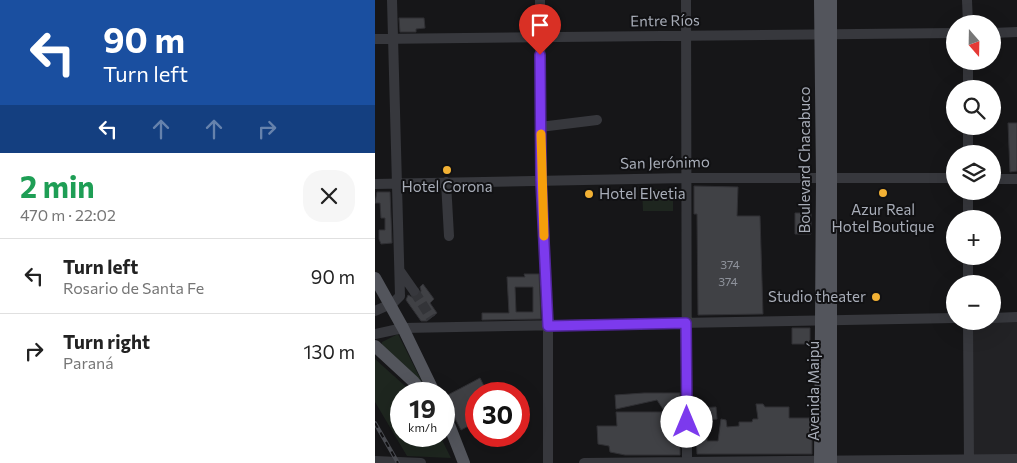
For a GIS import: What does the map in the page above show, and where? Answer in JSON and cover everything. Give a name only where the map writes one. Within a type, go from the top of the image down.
[{"type":"main road","name":"Boulevard Chacabuco","points":[[820,0],[826,34]]},
{"type":"main road","name":"Boulevard Chacabuco","points":[[826,320],[826,34],[831,0]]},
{"type":"main road","points":[[375,278],[403,328],[429,382]]},
{"type":"main road","name":"Avenida Maipú","points":[[826,320],[826,462]]},
{"type":"main road","points":[[375,346],[414,382]]},
{"type":"main road","points":[[455,443],[464,463]]},
{"type":"street","points":[[375,311],[400,296],[393,0]]},
{"type":"street","points":[[540,0],[541,180],[548,326],[548,463]]},
{"type":"street","points":[[686,0],[687,463]]},
{"type":"street","points":[[967,0],[967,15]]},
{"type":"street","points":[[1001,33],[1017,32]]},
{"type":"street","name":"Entre Ríos","points":[[375,39],[946,33]]},
{"type":"street","points":[[541,127],[597,120]]},
{"type":"street","name":"San Jerónimo","points":[[375,184],[687,178],[946,178]]},
{"type":"street","points":[[1001,179],[1017,179]]},
{"type":"street","points":[[446,182],[449,236]]},
{"type":"street","points":[[400,271],[414,291]]},
{"type":"street","points":[[1001,318],[1017,317]]},
{"type":"street","points":[[431,318],[438,328]]},
{"type":"street","points":[[375,334],[403,328],[946,318]]},
{"type":"street","points":[[968,330],[969,461]]},
{"type":"street","points":[[584,463],[969,461],[1017,459]]},
{"type":"street","points":[[375,461],[421,463]]},
{"type":"shaded area","points":[[642,189],[673,189],[673,211],[643,211]]},
{"type":"shaded area","points":[[1017,317],[1017,463],[969,463],[968,330],[1001,330],[1001,320]]},
{"type":"shaded area","points":[[398,334],[422,382],[382,345],[382,342]]},
{"type":"shaded area","points":[[375,359],[401,382],[390,382],[390,427],[375,402]]},
{"type":"shaded area","points":[[402,447],[446,447],[451,458],[407,456]]},
{"type":"building","points":[[399,18],[424,18],[425,28],[416,29],[416,32],[400,32]]},
{"type":"building","points":[[1008,123],[1017,123],[1017,171],[1010,172]]},
{"type":"building","points":[[694,186],[738,187],[737,216],[760,216],[763,314],[698,315],[697,214],[694,214]]},
{"type":"building","points":[[377,192],[390,192],[392,243],[381,244],[379,239],[379,230],[385,230],[385,218],[381,218],[380,203],[375,203]]},
{"type":"building","points":[[795,213],[811,213],[811,234],[795,234]]},
{"type":"building","points":[[524,274],[539,274],[541,319],[482,320],[482,313],[509,313],[507,277],[525,277]],"holes":[[[515,287],[533,287],[533,312],[516,312]]]},
{"type":"building","points":[[423,284],[434,299],[430,303],[437,313],[427,321],[421,321],[406,300],[408,295],[414,298],[418,296],[421,291],[420,287]]},
{"type":"building","points":[[792,328],[810,328],[810,344],[792,344]]},
{"type":"building","points":[[480,378],[482,382],[472,382]]},
{"type":"building","points":[[465,386],[465,428],[461,430],[455,418],[455,391]]},
{"type":"building","points":[[680,393],[680,405],[677,412],[680,412],[680,455],[625,455],[610,452],[609,446],[598,444],[597,426],[617,426],[616,412],[665,412],[657,400],[616,409],[615,395]]},
{"type":"building","points":[[756,404],[763,404],[765,407],[789,407],[789,418],[812,418],[812,454],[697,454],[695,408],[716,407],[717,419],[708,420],[707,441],[718,441],[721,419],[726,420],[727,427],[739,426],[739,422],[752,422],[753,419],[758,419]]},
{"type":"tunnel","points":[[414,291],[431,318]]},
{"type":"railway","points":[[375,423],[398,463]]},
{"type":"slow traffic","points":[[541,134],[544,236]]},
{"type":"place","name":"Hotel Corona","points":[[447,170]]},
{"type":"place","name":"Azur Real Hotel Boutique","points":[[883,193]]},
{"type":"place","name":"Hotel Elvetia","points":[[589,194]]},
{"type":"place","name":"Studio theater","points":[[876,297]]},
{"type":"route","points":[[540,55],[541,180],[548,326],[686,323],[687,422]]}]
